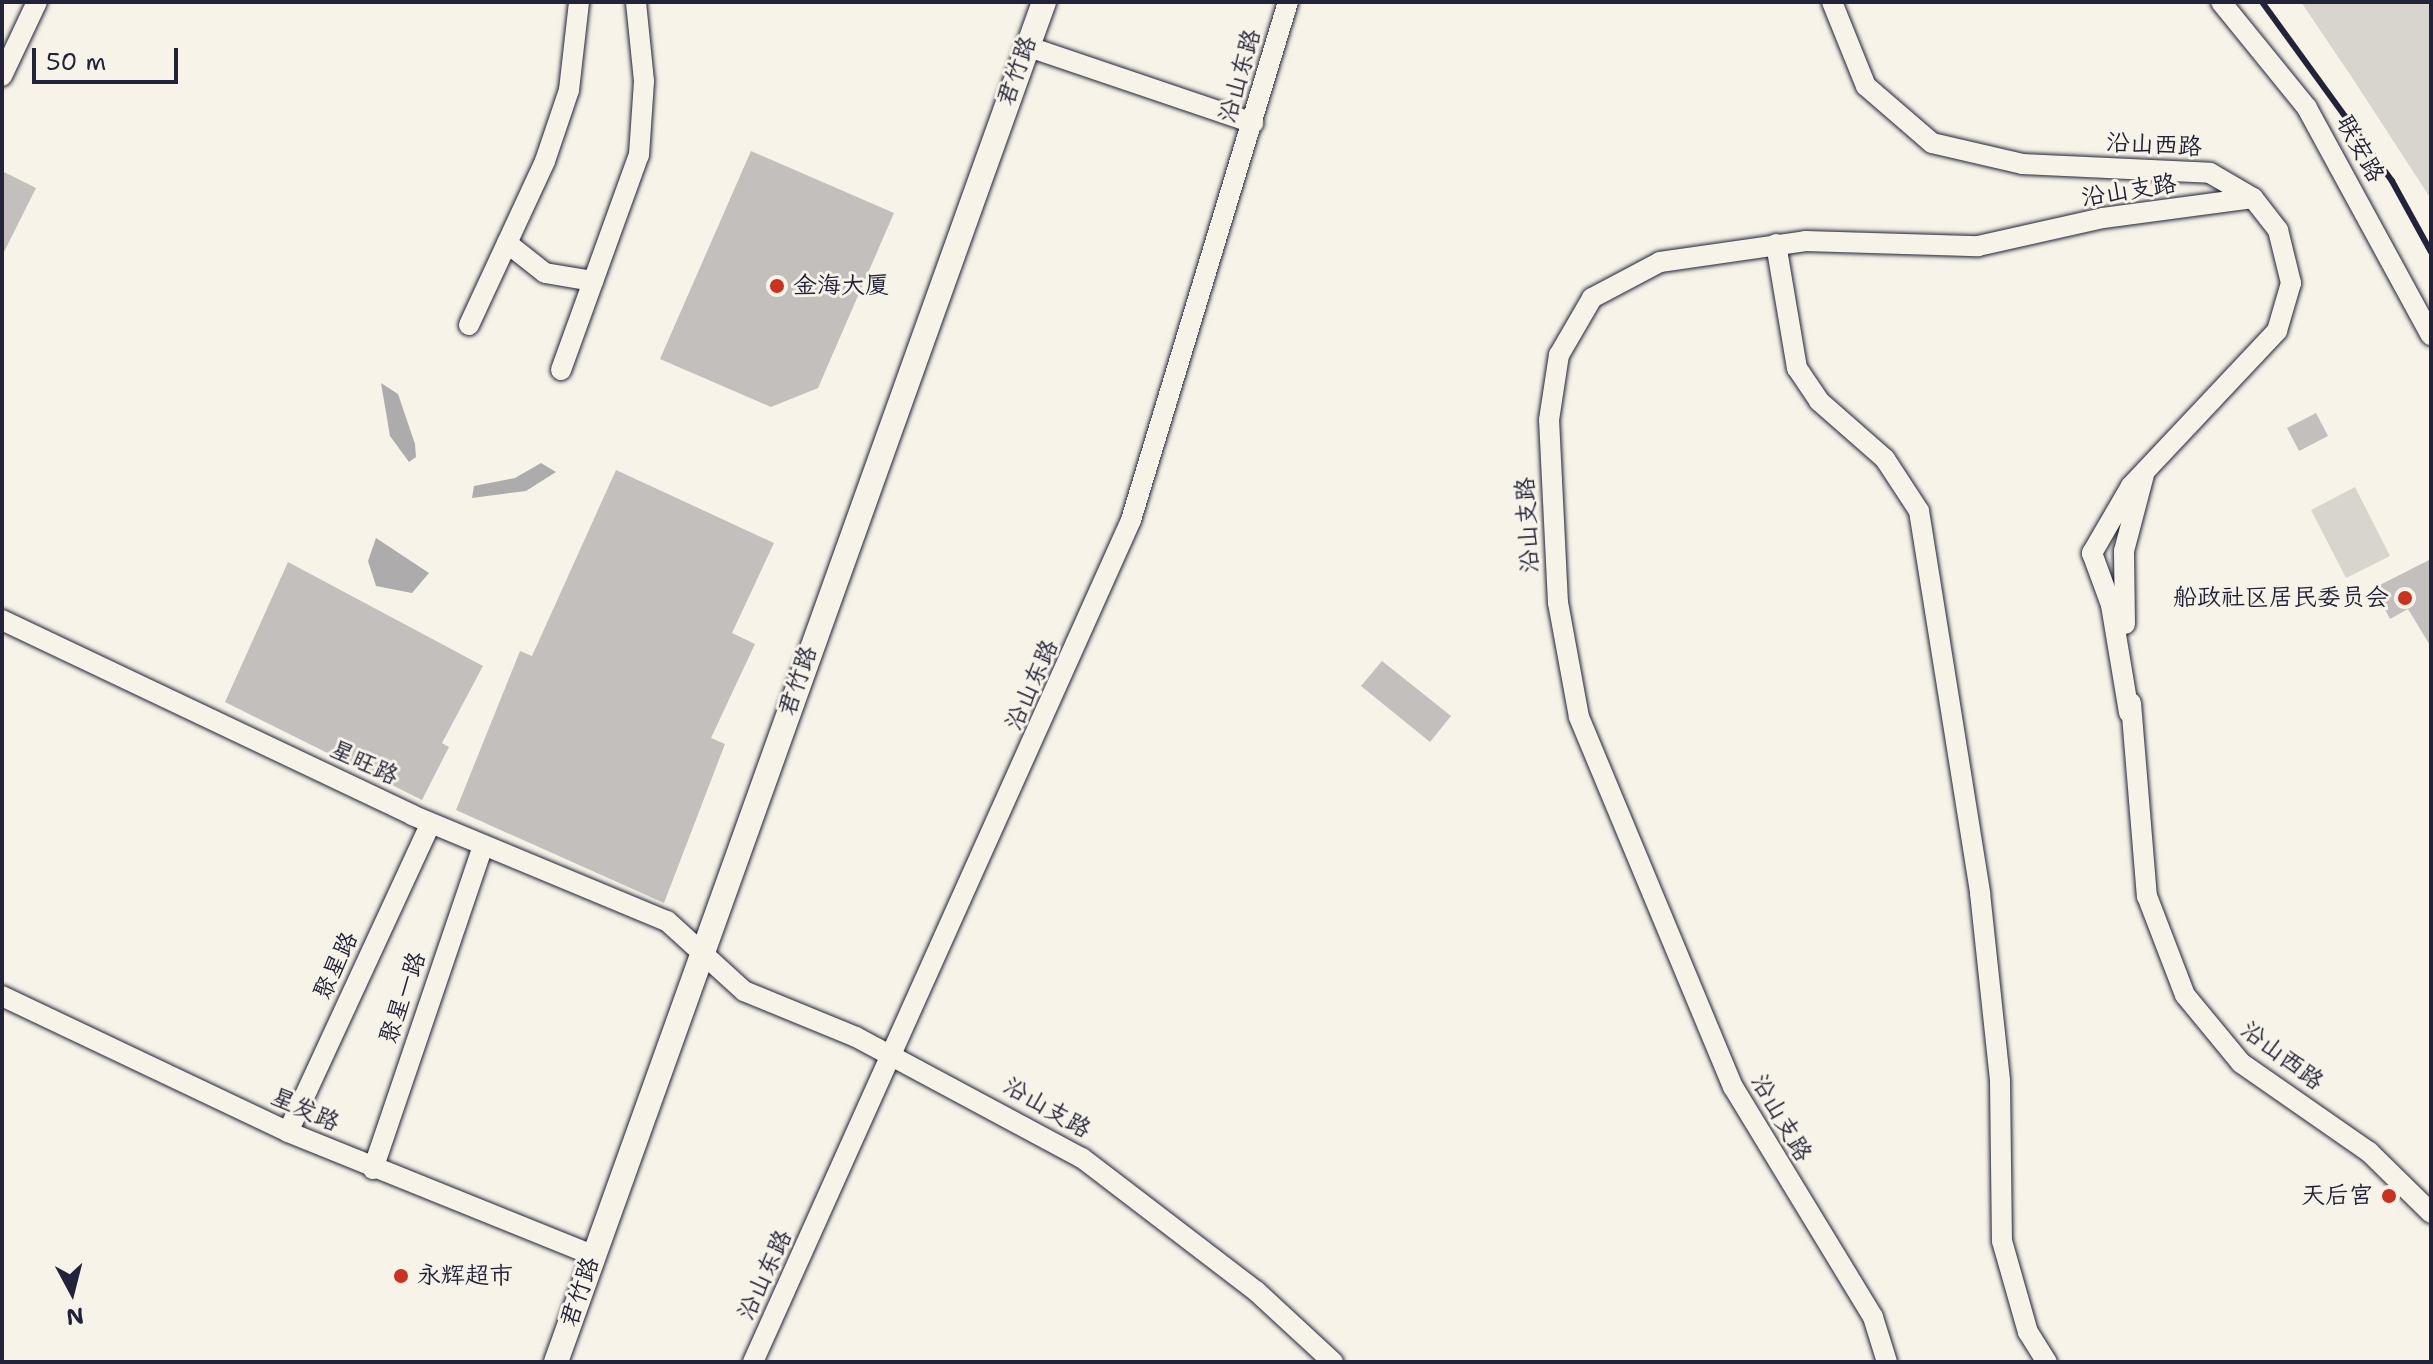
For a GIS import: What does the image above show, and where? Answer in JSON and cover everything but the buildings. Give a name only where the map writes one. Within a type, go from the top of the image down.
[{"type":"main road","name":"君竹路","points":[[556,1362],[1044,2]]},
{"type":"street","points":[[2,76],[37,2]]},
{"type":"street","points":[[469,325],[507,243],[569,90],[579,2]]},
{"type":"street","points":[[561,370],[639,155],[644,81],[636,2]]},
{"type":"street","name":"沿山东路","points":[[753,1362],[895,1057],[1131,520],[1288,2]]},
{"type":"street","name":"沿山西路","points":[[1832,2],[1866,86],[1932,143],[2022,164],[2199,170],[2253,198],[2278,230],[2288,259],[2283,319],[2253,362],[2144,475],[2095,546],[2094,567],[2111,605],[2129,713]]},
{"type":"street","name":"联安路","points":[[2221,2],[2307,108],[2431,335]]},
{"type":"street","points":[[1026,46],[1253,123]]},
{"type":"street","name":"沿山支路","points":[[1887,1362],[1873,1317],[1716,1052],[1590,749],[1560,625],[1549,420],[1555,368],[1570,329],[1604,287],[1636,269],[1776,244],[1978,246],[2103,218],[2253,198]]},
{"type":"street","points":[[507,243],[545,273],[593,281]]},
{"type":"street","points":[[1776,244],[1797,368],[1819,401],[1885,459],[1919,511],[1980,893],[2000,1081],[2002,1241],[2028,1332],[2047,1362]]},
{"type":"street","name":"沿山西路","points":[[2144,475],[2122,567],[2129,713],[2147,896],[2185,995],[2241,1063],[2369,1152],[2431,1213]]},
{"type":"street","points":[[2094,567],[2107,576],[2122,567]]},
{"type":"street","name":"星旺路","points":[[2,620],[431,823],[667,921],[704,950]]},
{"type":"street","name":"聚星路","points":[[288,1132],[431,823]]},
{"type":"street","name":"聚星一路","points":[[373,1169],[483,845]]},
{"type":"street","name":"沿山支路","points":[[704,950],[744,991],[895,1057],[1082,1158],[1266,1299],[1333,1362]]},
{"type":"street","name":"星发路","points":[[2,996],[288,1132],[373,1169],[593,1255]]},
{"type":"shaded area","points":[[2301,2],[2431,2],[2431,199],[2353,79]]},
{"type":"shaded area","points":[[381,383],[398,394],[415,444],[416,457],[409,462],[390,436]]},
{"type":"shaded area","points":[[541,463],[556,472],[526,491],[472,498],[474,486],[515,478]]},
{"type":"shaded area","points":[[2355,487],[2390,556],[2346,578],[2311,510]]},
{"type":"shaded area","points":[[376,538],[429,573],[412,593],[376,586],[368,561]]},
{"type":"railway","points":[[2262,2],[2392,181],[2431,252]]},
{"type":"place","name":"金海大厦","points":[[777,286]]},
{"type":"place","name":"船政社区居民委员会","points":[[2405,598]]},
{"type":"place","name":"天后宫","points":[[2389,1196]]},
{"type":"place","name":"永辉超市","points":[[401,1276]]}]
